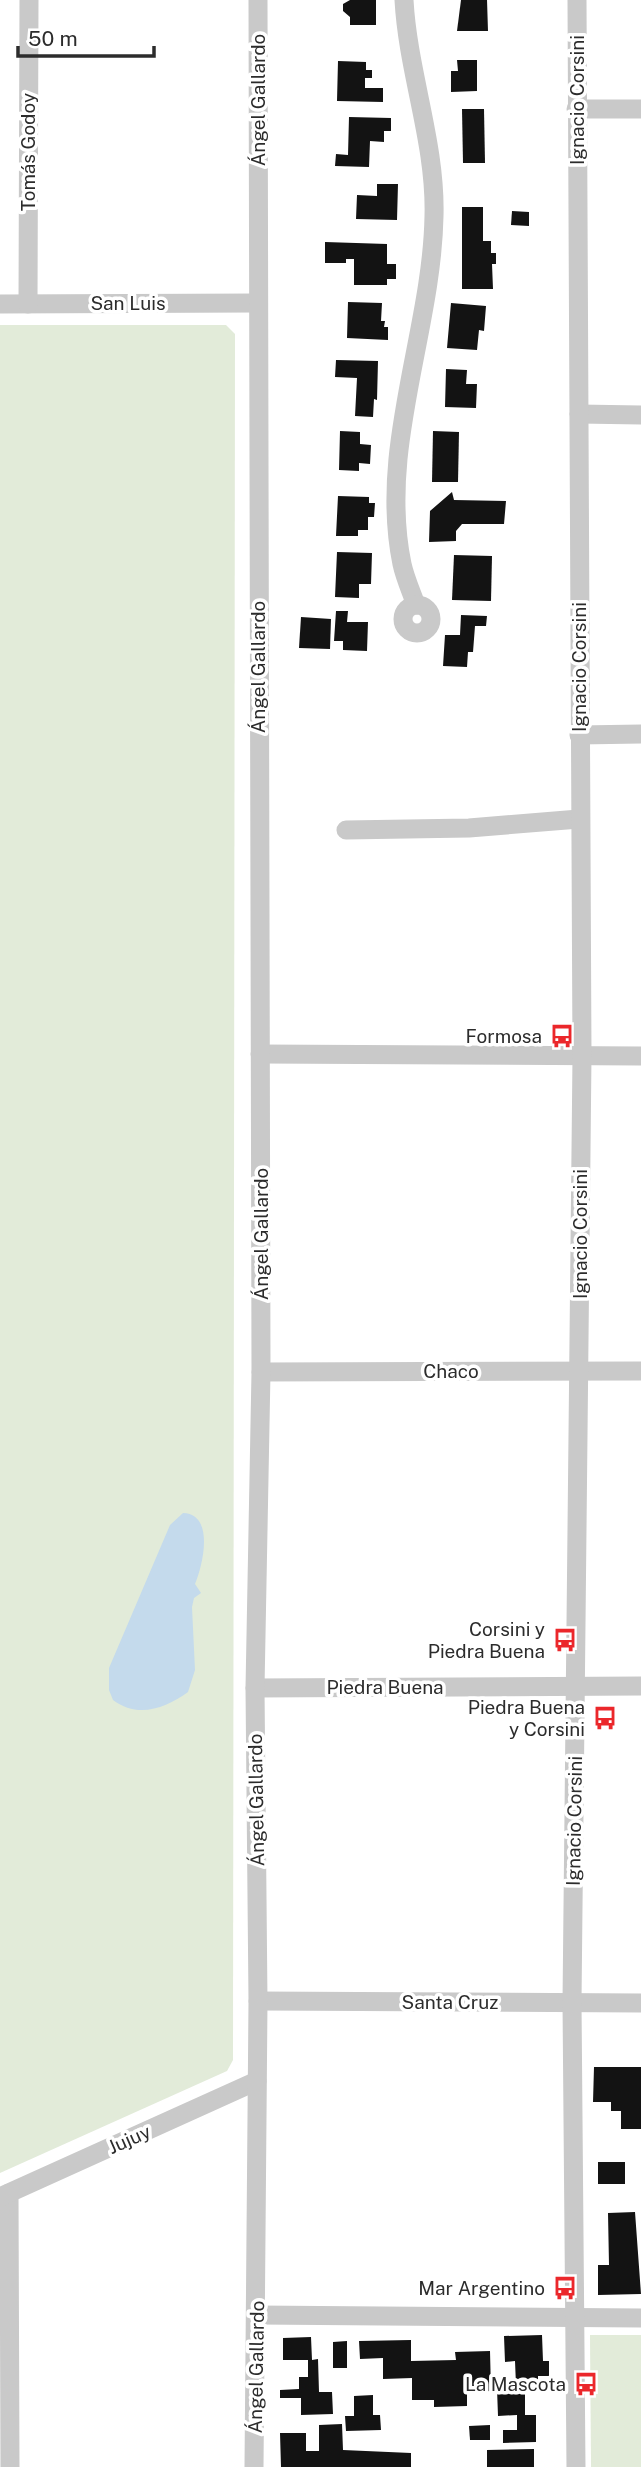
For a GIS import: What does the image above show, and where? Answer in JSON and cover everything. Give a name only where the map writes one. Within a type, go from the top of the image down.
[{"type":"street","name":"Tomás Godoy","points":[[28,303],[29,0]]},
{"type":"street","name":"Ángel Gallardo","points":[[254,2467],[258,2001],[256,1688],[261,1372],[256,303],[258,0]]},
{"type":"street","points":[[404,0],[415,89],[434,184],[427,293],[403,423],[397,498],[402,565],[416,605]]},
{"type":"street","name":"Ignacio Corsini","points":[[576,2467],[572,2002],[582,1056],[577,0]]},
{"type":"street","points":[[576,109],[641,109]]},
{"type":"street","name":"San Luis","points":[[0,304],[256,303]]},
{"type":"street","points":[[579,414],[641,415]]},
{"type":"street","points":[[579,735],[641,734]]},
{"type":"street","points":[[346,830],[469,828],[579,819]]},
{"type":"street","points":[[260,1054],[641,1056]]},
{"type":"street","name":"Chaco","points":[[261,1372],[641,1371]]},
{"type":"street","name":"Piedra Buena","points":[[256,1688],[641,1686]]},
{"type":"street","name":"Santa Cruz","points":[[258,2001],[641,2003]]},
{"type":"street","name":"Jujuy","points":[[4,2195],[257,2081]]},
{"type":"street","points":[[4,2195],[10,2467]]},
{"type":"street","points":[[257,2315],[641,2318]]},
{"type":"green space","points":[[0,325],[226,325],[235,334],[233,2060],[227,2071],[0,2173]]},
{"type":"green space","points":[[590,2335],[641,2335],[641,2467],[591,2467]]},
{"type":"water","points":[[183,1513],[200,1522],[204,1542],[195,1584],[201,1593],[194,1598],[192,1607],[195,1670],[188,1692],[171,1703],[152,1709],[132,1709],[113,1700],[109,1690],[109,1668],[170,1525]]},
{"type":"building","points":[[350,0],[376,0],[376,25],[350,25],[350,17],[343,11],[343,4]]},
{"type":"building","points":[[461,0],[487,0],[488,31],[457,31]]},
{"type":"building","points":[[457,60],[477,60],[477,91],[451,92],[451,71],[458,71]]},
{"type":"building","points":[[338,61],[366,62],[366,70],[372,70],[372,78],[365,78],[365,88],[383,88],[383,102],[337,101]]},
{"type":"building","points":[[462,109],[484,109],[485,163],[463,163]]},
{"type":"building","points":[[349,117],[391,118],[391,131],[384,131],[384,142],[370,141],[369,167],[335,166],[336,154],[348,155]]},
{"type":"building","points":[[377,184],[398,184],[397,220],[356,219],[357,195],[377,196]]},
{"type":"building","points":[[462,207],[483,207],[483,241],[491,241],[491,253],[496,253],[496,264],[492,264],[493,289],[462,289]]},
{"type":"building","points":[[512,211],[529,212],[529,226],[511,225]]},
{"type":"building","points":[[325,242],[387,244],[387,264],[396,264],[396,279],[387,279],[387,285],[354,285],[354,259],[346,259],[346,263],[325,263]]},
{"type":"building","points":[[348,302],[382,303],[381,321],[385,321],[384,327],[388,327],[388,340],[347,338]]},
{"type":"building","points":[[451,303],[486,306],[484,331],[479,330],[477,350],[447,348]]},
{"type":"building","points":[[336,360],[378,361],[377,400],[374,399],[373,417],[355,416],[357,378],[335,377]]},
{"type":"building","points":[[446,369],[467,370],[466,384],[477,384],[476,408],[445,407]]},
{"type":"building","points":[[340,431],[360,432],[360,444],[371,445],[370,464],[359,463],[359,471],[339,470]]},
{"type":"building","points":[[433,431],[459,432],[458,482],[432,482]]},
{"type":"building","points":[[452,492],[454,500],[506,501],[504,524],[462,524],[456,531],[456,541],[429,542],[430,511]]},
{"type":"building","points":[[338,496],[369,497],[369,503],[375,503],[374,517],[368,517],[368,530],[358,530],[358,536],[336,536]]},
{"type":"building","points":[[337,552],[372,553],[371,584],[359,584],[359,598],[335,597]]},
{"type":"building","points":[[454,555],[492,556],[491,601],[452,600]]},
{"type":"building","points":[[336,611],[348,611],[347,622],[368,622],[367,651],[343,650],[343,641],[334,641]]},
{"type":"building","points":[[461,615],[487,616],[486,626],[475,626],[473,652],[468,652],[467,667],[443,666],[445,635],[460,635]]},
{"type":"building","points":[[301,617],[331,619],[330,649],[299,648]]},
{"type":"building","points":[[594,2067],[641,2067],[641,2129],[621,2129],[621,2111],[611,2111],[611,2102],[593,2102]]},
{"type":"building","points":[[598,2162],[625,2162],[625,2184],[598,2184]]},
{"type":"building","points":[[635,2212],[641,2294],[598,2295],[598,2265],[609,2265],[608,2213]]},
{"type":"building","points":[[542,2335],[543,2361],[549,2361],[549,2376],[538,2376],[538,2384],[516,2385],[515,2361],[505,2362],[504,2336]]},
{"type":"building","points":[[311,2337],[312,2360],[318,2359],[319,2392],[332,2392],[333,2414],[301,2415],[301,2398],[280,2398],[280,2390],[299,2389],[299,2377],[308,2377],[308,2360],[283,2360],[283,2338]]},
{"type":"building","points":[[411,2340],[411,2361],[456,2360],[455,2352],[490,2351],[491,2391],[467,2392],[467,2406],[434,2407],[434,2400],[412,2400],[412,2378],[383,2379],[383,2358],[360,2359],[359,2341]]},
{"type":"building","points":[[347,2341],[347,2368],[333,2368],[333,2342]]},
{"type":"building","points":[[525,2388],[525,2415],[536,2415],[536,2442],[503,2443],[503,2430],[517,2430],[517,2415],[498,2416],[497,2389]]},
{"type":"building","points":[[373,2395],[373,2415],[380,2415],[381,2430],[346,2431],[345,2416],[354,2416],[354,2396]]},
{"type":"building","points":[[342,2424],[343,2450],[411,2453],[411,2467],[281,2467],[280,2433],[306,2433],[306,2451],[319,2451],[319,2425]]},
{"type":"building","points":[[490,2425],[490,2440],[470,2440],[469,2426]]},
{"type":"building","points":[[534,2449],[534,2467],[487,2467],[487,2450]]},
{"type":"place","name":"Formosa","points":[[562,1036]]},
{"type":"place","name":"Corsini y Piedra Buena","points":[[565,1640]]},
{"type":"place","name":"Piedra Buena y Corsini","points":[[605,1718]]},
{"type":"place","name":"Mar Argentino","points":[[565,2288]]},
{"type":"place","name":"La Mascota","points":[[586,2384]]}]
